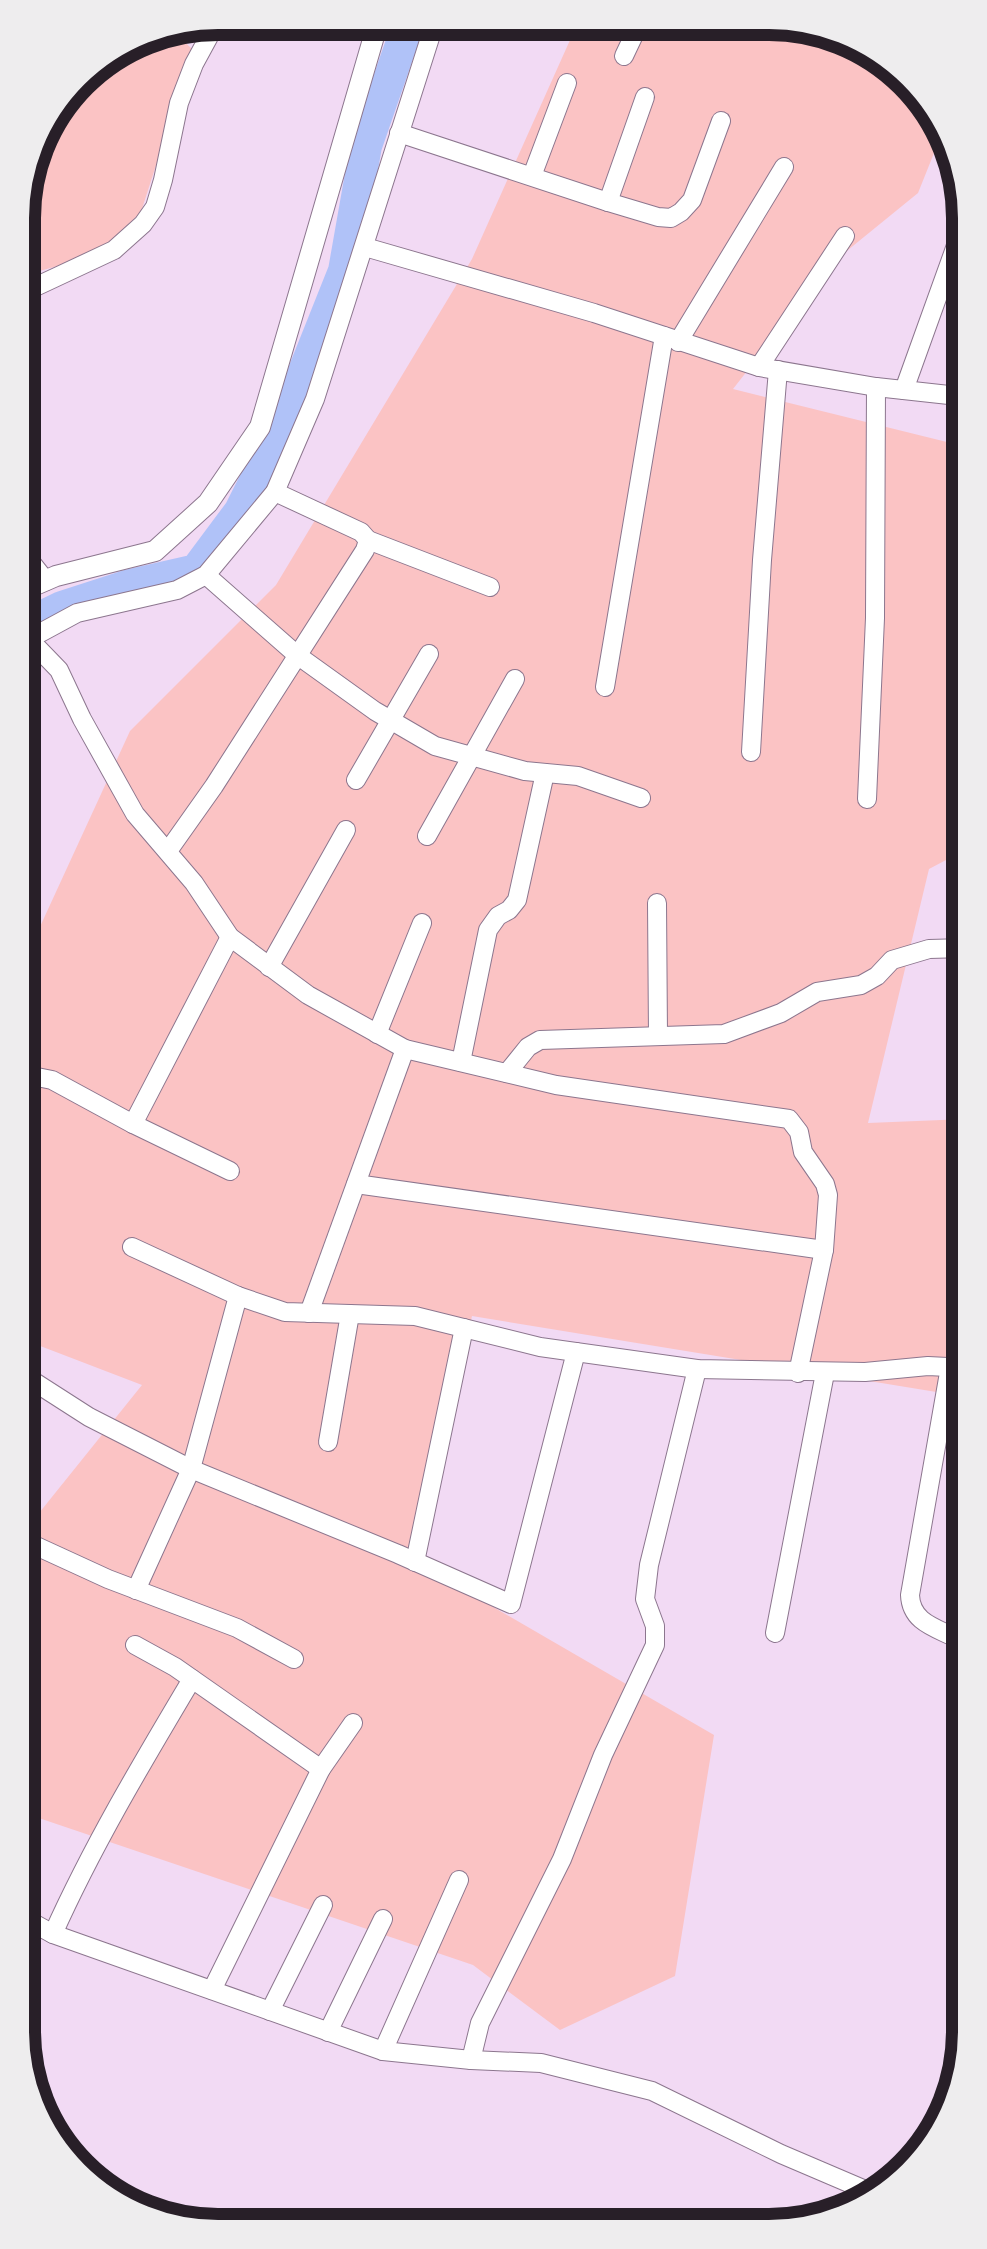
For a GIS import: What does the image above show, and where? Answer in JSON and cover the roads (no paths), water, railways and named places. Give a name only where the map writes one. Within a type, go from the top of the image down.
[{"type":"street","points":[[35,585],[155,551],[208,503],[260,427],[373,35]]},
{"type":"street","points":[[35,638],[76,614],[177,590],[206,575],[275,492],[315,400],[431,35]]},
{"type":"street","points":[[624,56],[634,35]]},
{"type":"street","points":[[35,288],[114,250],[143,224],[155,207],[179,103],[209,36]]},
{"type":"street","points":[[532,176],[568,82]]},
{"type":"street","points":[[608,202],[646,97]]},
{"type":"street","points":[[399,133],[608,202],[672,218],[692,200],[721,121]]},
{"type":"street","points":[[605,687],[671,339],[784,167]]},
{"type":"street","points":[[751,752],[768,369],[845,236]]},
{"type":"street","points":[[365,247],[594,313],[768,369],[952,398]]},
{"type":"street","points":[[904,390],[952,257]]},
{"type":"street","points":[[867,799],[875,618],[876,386]]},
{"type":"street","points":[[275,492],[362,532],[368,540],[490,587]]},
{"type":"street","points":[[168,852],[214,786],[368,540]]},
{"type":"street","points":[[35,567],[46,580]]},
{"type":"street","points":[[206,575],[297,655],[390,720],[435,746],[525,771],[578,776],[641,798]]},
{"type":"street","points":[[35,652],[59,670],[135,814],[194,883],[230,937],[308,996],[405,1049],[556,1085],[788,1119],[799,1132],[803,1152],[828,1196],[824,1250],[798,1372]]},
{"type":"street","points":[[356,780],[429,654]]},
{"type":"street","points":[[427,836],[515,679]]},
{"type":"street","points":[[461,1062],[488,930],[517,900],[545,773]]},
{"type":"street","points":[[269,967],[346,830]]},
{"type":"street","points":[[657,904],[658,1036]]},
{"type":"street","points":[[377,1034],[422,923]]},
{"type":"street","points":[[133,1124],[230,937]]},
{"type":"street","points":[[507,1073],[540,1040],[724,1034],[781,1013],[818,992],[861,985],[877,976],[892,960],[929,949],[952,948]]},
{"type":"street","points":[[310,1312],[405,1049]]},
{"type":"street","points":[[35,1078],[52,1080],[230,1170]]},
{"type":"street","points":[[356,1184],[824,1250]]},
{"type":"street","points":[[132,1246],[238,1296],[285,1312],[416,1316],[540,1347],[697,1369],[865,1372],[952,1367]]},
{"type":"street","points":[[136,1590],[191,1469],[238,1296]]},
{"type":"street","points":[[328,1442],[350,1314]]},
{"type":"street","points":[[415,1562],[464,1328]]},
{"type":"street","points":[[35,1382],[89,1417],[191,1469],[511,1604],[576,1352]]},
{"type":"street","points":[[471,2060],[480,2024],[562,1859],[603,1754],[655,1646],[655,1626],[644,1599],[697,1369]]},
{"type":"street","points":[[775,1632],[825,1372]]},
{"type":"street","points":[[952,1396],[910,1595],[910,1608],[921,1621],[952,1637]]},
{"type":"street","points":[[35,1546],[108,1580],[237,1628],[294,1659]]},
{"type":"street","points":[[136,1645],[175,1667],[322,1769]]},
{"type":"street","points":[[53,1934],[122,1795],[192,1680]]},
{"type":"street","points":[[212,1990],[322,1769],[353,1723]]},
{"type":"street","points":[[382,2051],[459,1880]]},
{"type":"street","points":[[270,2011],[323,1906]]},
{"type":"street","points":[[328,2032],[383,1919]]},
{"type":"street","points":[[35,1924],[53,1934],[382,2051],[541,2063],[652,2091],[861,2188]]},
{"type":"waterway","points":[[35,620],[130,585],[196,570],[240,511],[281,429],[344,271],[366,146],[404,35]]}]
